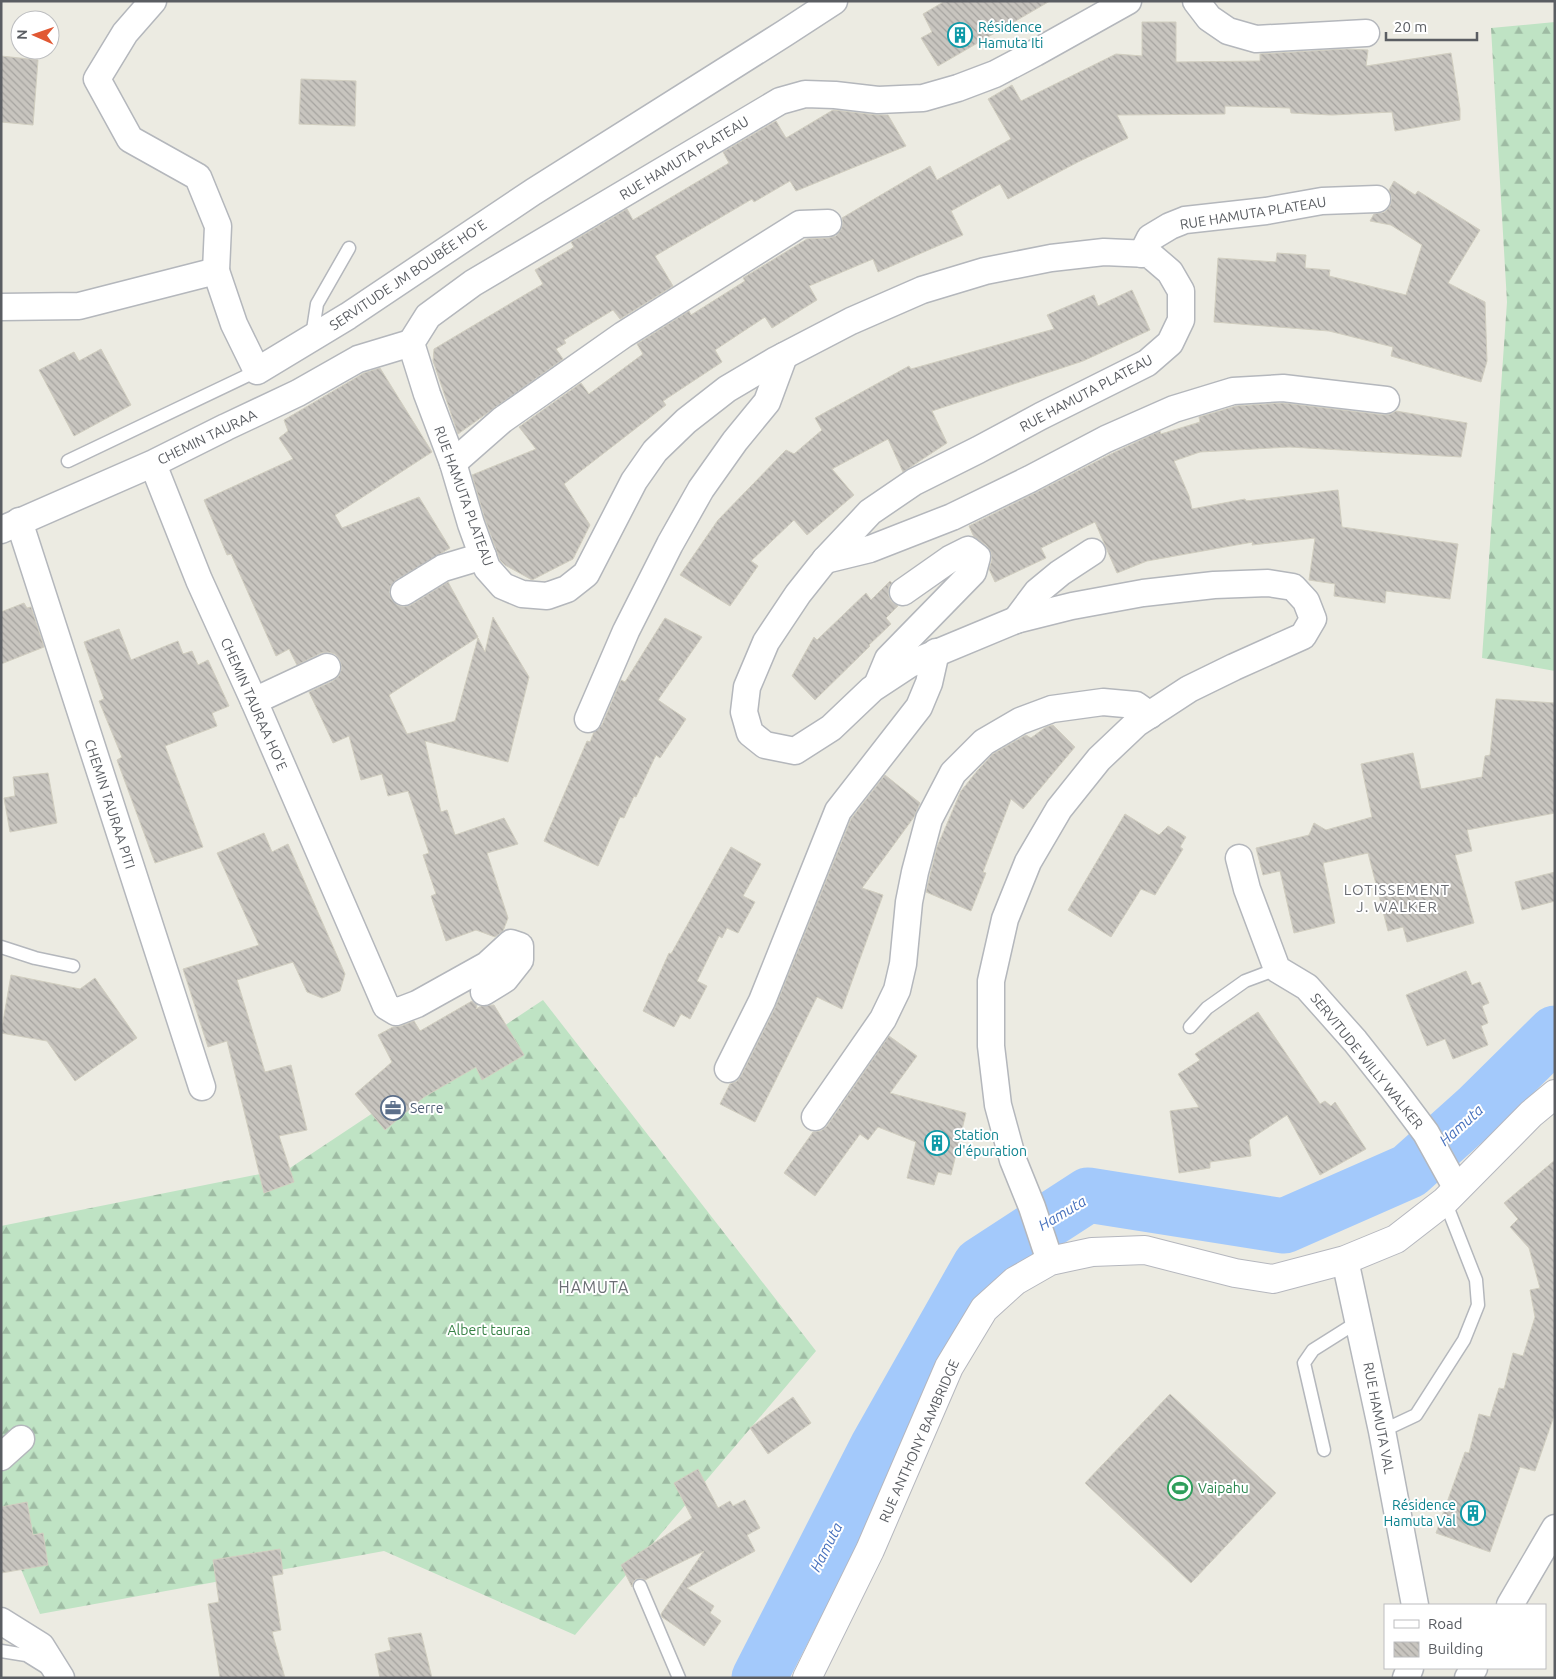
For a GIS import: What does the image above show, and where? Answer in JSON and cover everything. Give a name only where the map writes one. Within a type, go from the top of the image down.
[{"type":"main road","name":"RUE ANTHONY BAMBRIDGE","points":[[807,1678],[870,1550],[949,1367],[984,1309],[1048,1252],[1145,1250],[1235,1272],[1273,1279],[1345,1260],[1396,1239],[1450,1187],[1555,1094]]},
{"type":"street","points":[[153,1],[125,33],[97,79],[130,139],[198,177],[218,226],[216,271],[234,324],[258,371]]},
{"type":"street","name":"SERVITUDE JM BOUBÉE HO'E","points":[[258,371],[348,316],[534,192],[834,1]]},
{"type":"street","name":"RUE HAMUTA PLATEAU","points":[[1048,1252],[1013,1160],[998,1104],[990,1046],[991,981],[1004,919],[1028,862],[1060,809],[1099,759],[1137,723],[1189,689],[1303,636],[1313,619],[1306,601],[1294,587],[1268,583],[1214,585],[1144,593],[1072,606],[1016,620],[910,664],[876,686],[830,728],[795,751],[765,745],[750,733],[744,712],[748,686],[766,642],[798,594],[825,560],[870,512],[914,482],[1147,363],[1170,343],[1181,320],[1181,291],[1170,272],[1149,254],[1104,252],[1051,258],[985,270],[922,290],[851,321],[784,356],[727,389],[686,421],[655,451],[634,481],[586,574],[567,590],[547,596],[522,594],[502,586],[488,568],[471,524],[453,463],[411,343],[428,316],[473,283],[780,101],[805,94],[878,100],[923,98],[995,74],[1128,1]]},
{"type":"street","points":[[1196,1],[1209,18],[1228,31],[1256,39],[1366,33]]},
{"type":"street","name":"RUE HAMUTA PLATEAU","points":[[1142,254],[1150,238],[1170,226],[1185,220],[1266,211],[1322,201],[1377,199]]},
{"type":"street","points":[[453,463],[502,420],[623,334],[800,224],[828,223]]},
{"type":"street","points":[[1,307],[79,306],[216,271]]},
{"type":"street","name":"CHEMIN TAURAA","points":[[10,525],[152,464],[226,426],[298,393],[358,359],[411,343]]},
{"type":"street","points":[[588,719],[626,631],[670,544],[701,489],[735,441],[767,402],[784,356]]},
{"type":"street","points":[[825,560],[870,549],[952,517],[1123,431],[1174,409],[1233,391],[1283,388],[1386,400]]},
{"type":"street","name":"CHEMIN TAURAA HO'E","points":[[152,464],[199,580],[254,701],[386,1006],[396,1012],[413,1005]]},
{"type":"street","name":"CHEMIN TAURAA PITI","points":[[10,525],[202,1087]]},
{"type":"street","points":[[876,686],[888,659],[973,572],[977,557],[968,550],[950,559],[903,592]]},
{"type":"street","points":[[1016,620],[1037,592],[1060,573],[1092,552]]},
{"type":"street","points":[[404,592],[444,568],[483,556]]},
{"type":"street","points":[[728,1069],[762,1001],[838,811],[919,707],[929,683],[936,652]]},
{"type":"street","points":[[254,701],[327,667]]},
{"type":"street","points":[[815,1117],[883,1019],[897,990],[903,964],[909,902],[917,863],[929,819],[954,773],[984,742],[1020,721],[1052,709],[1103,702],[1136,706],[1150,715]]},
{"type":"street","points":[[1239,858],[1248,889],[1277,969]]},
{"type":"street","points":[[441,1010],[419,1021],[413,1005],[487,965],[511,943],[520,946],[520,960],[505,979],[484,992]]},
{"type":"street","name":"SERVITUDE WILLY WALKER","points":[[1277,969],[1307,987],[1360,1048],[1426,1133],[1450,1187]]},
{"type":"street","name":"RUE HAMUTA VAL","points":[[1345,1260],[1360,1321],[1415,1604]]},
{"type":"street","points":[[1,1457],[21,1439]]},
{"type":"street","points":[[1511,1604],[1555,1528]]},
{"type":"street","points":[[1,1621],[41,1646],[60,1678]]},
{"type":"lane","points":[[311,339],[317,304],[349,248]]},
{"type":"lane","points":[[68,461],[258,371]]},
{"type":"lane","points":[[1,947],[35,958],[73,966]]},
{"type":"lane","points":[[1190,1027],[1207,1008],[1245,981],[1277,969]]},
{"type":"lane","points":[[1382,1431],[1416,1415],[1464,1340],[1478,1305],[1476,1280],[1450,1187]]},
{"type":"lane","points":[[1324,1450],[1304,1363],[1313,1350],[1360,1321]]},
{"type":"lane","points":[[640,1586],[679,1678]]},
{"type":"lane","points":[[1,1651],[26,1655],[52,1670],[60,1678]]},
{"type":"green space","points":[[1555,22],[1555,671],[1482,658],[1507,302],[1491,28]]},
{"type":"green space","name":"Albert tauraa","points":[[543,1000],[816,1351],[575,1635],[384,1551],[40,1614],[1,1522],[1,1226],[290,1168]]},
{"type":"building","name":"Résidence Hamuta Iti","points":[[945,1],[1050,1],[938,66],[921,38],[932,32],[923,14]]},
{"type":"building","points":[[1142,22],[1176,22],[1176,62],[1260,61],[1260,54],[1346,49],[1368,50],[1366,66],[1451,53],[1460,120],[1395,131],[1392,112],[1332,115],[1291,113],[1290,108],[1225,106],[1225,114],[1117,115],[1128,138],[1008,199],[1000,184],[951,211],[963,235],[878,272],[873,259],[809,286],[817,300],[772,328],[765,317],[715,350],[722,362],[663,401],[666,405],[564,484],[590,525],[573,559],[532,580],[505,565],[500,560],[472,475],[536,449],[519,427],[581,383],[589,394],[643,354],[637,344],[689,311],[691,315],[745,281],[743,278],[807,239],[836,236],[841,230],[842,218],[930,166],[937,180],[1011,139],[988,99],[1012,85],[1021,101],[1116,54],[1142,56]]},
{"type":"building","points":[[1,56],[10,57],[10,60],[38,60],[33,125],[1,122]]},
{"type":"building","points":[[301,79],[356,81],[355,126],[299,124]]},
{"type":"building","points":[[833,110],[888,115],[906,146],[796,191],[790,181],[754,202],[752,199],[655,256],[673,286],[620,319],[613,310],[564,340],[566,343],[556,349],[563,359],[458,434],[433,361],[434,349],[543,284],[535,270],[574,247],[571,242],[627,209],[633,220],[729,163],[723,152],[776,121],[786,138]]},
{"type":"building","points":[[1394,181],[1415,195],[1418,191],[1480,230],[1448,283],[1485,302],[1487,361],[1481,382],[1391,356],[1393,347],[1329,331],[1214,322],[1218,258],[1276,262],[1277,253],[1306,255],[1305,268],[1330,270],[1329,276],[1406,295],[1422,245],[1391,225],[1370,221],[1374,214],[1385,212],[1390,206],[1392,198],[1389,190]]},
{"type":"building","points":[[1132,290],[1150,330],[1083,361],[932,411],[947,443],[903,472],[888,439],[832,469],[854,495],[807,535],[794,520],[751,561],[758,566],[730,606],[680,575],[718,520],[786,450],[794,454],[822,430],[815,418],[909,366],[911,369],[1054,329],[1047,315],[1094,295],[1098,306]]},
{"type":"building","points":[[101,349],[131,405],[74,436],[39,370],[74,352],[79,361]]},
{"type":"building","points":[[380,368],[432,452],[335,515],[342,528],[419,497],[450,548],[396,580],[391,585],[389,592],[391,599],[397,605],[404,607],[411,605],[448,582],[478,637],[389,695],[407,734],[455,721],[478,638],[485,652],[493,617],[529,677],[508,762],[425,741],[441,812],[447,810],[455,835],[504,818],[518,844],[487,853],[508,918],[503,931],[495,937],[476,930],[446,941],[431,896],[436,894],[423,855],[429,853],[408,791],[388,796],[382,774],[361,780],[349,736],[333,743],[309,692],[333,681],[339,676],[342,668],[340,660],[335,654],[328,652],[321,653],[297,665],[289,649],[276,656],[231,554],[227,555],[204,500],[293,459],[279,438],[288,431],[284,420],[364,373]]},
{"type":"building","points":[[1283,403],[1384,415],[1396,411],[1467,423],[1461,457],[1290,447],[1200,452],[1174,461],[1189,496],[1192,509],[1245,499],[1246,501],[1338,490],[1342,527],[1458,544],[1450,599],[1386,591],[1385,603],[1334,596],[1335,584],[1309,580],[1315,538],[1252,545],[1253,542],[1147,561],[1117,573],[1095,522],[1041,548],[1046,558],[995,582],[989,569],[992,560],[991,552],[986,545],[974,537],[969,526],[1160,431],[1161,434],[1200,422],[1199,417],[1236,406]]},
{"type":"building","points":[[890,581],[892,583],[889,586],[888,594],[891,601],[898,606],[886,618],[891,624],[815,700],[792,676],[814,637],[817,640],[866,593],[871,600]]},
{"type":"building","points":[[24,603],[27,608],[31,607],[44,647],[1,664],[1,612]]},
{"type":"building","points":[[665,618],[702,637],[658,700],[686,719],[660,758],[656,755],[624,818],[620,817],[598,866],[544,841],[587,741],[590,742],[594,732],[602,725],[621,680],[625,682]]},
{"type":"building","points":[[119,629],[131,660],[178,641],[183,654],[192,651],[198,665],[208,660],[229,706],[212,713],[217,726],[165,746],[203,847],[155,863],[117,760],[122,757],[99,701],[104,699],[84,642]]},
{"type":"building","points":[[1496,699],[1555,703],[1555,813],[1467,830],[1472,851],[1455,855],[1474,923],[1407,942],[1403,927],[1388,931],[1368,853],[1323,863],[1335,923],[1294,933],[1280,871],[1263,875],[1256,848],[1309,835],[1314,823],[1326,830],[1372,817],[1361,764],[1413,753],[1421,789],[1482,777],[1485,756],[1490,755]]},
{"type":"building","points":[[1053,725],[1075,747],[1023,809],[1011,799],[983,872],[986,873],[971,911],[926,892],[937,847],[961,791],[993,754],[1026,735],[1031,738],[1046,727]]},
{"type":"building","points":[[48,773],[57,823],[10,832],[4,798],[15,796],[13,777]]},
{"type":"building","points":[[885,775],[920,803],[914,817],[862,888],[883,895],[842,1009],[817,997],[755,1122],[720,1104],[730,1084],[737,1081],[741,1076],[775,1008],[851,819]]},
{"type":"building","points":[[1125,814],[1159,835],[1168,826],[1186,837],[1180,847],[1183,849],[1155,895],[1141,889],[1111,937],[1068,910]]},
{"type":"building","points":[[264,833],[272,852],[288,844],[345,974],[340,991],[322,998],[307,992],[293,962],[237,980],[265,1072],[291,1065],[307,1130],[279,1136],[294,1182],[264,1193],[227,1041],[208,1047],[183,969],[259,945],[217,853]]},
{"type":"building","points":[[731,847],[761,864],[743,896],[755,902],[738,933],[727,928],[722,938],[719,936],[697,981],[707,986],[690,1019],[681,1014],[674,1027],[643,1011],[669,953],[671,954]]},
{"type":"building","points":[[1555,872],[1555,901],[1522,910],[1515,882]]},
{"type":"building","points":[[1466,971],[1472,985],[1480,982],[1489,1003],[1482,1006],[1488,1023],[1481,1026],[1488,1045],[1453,1059],[1445,1039],[1427,1046],[1406,995]]},
{"type":"building","points":[[11,975],[80,989],[95,978],[137,1038],[75,1081],[47,1041],[1,1033]]},
{"type":"building","points":[[472,1001],[477,1005],[476,1009],[481,1006],[494,1005],[524,1055],[482,1080],[476,1067],[424,1097],[385,1130],[355,1094],[392,1062],[378,1035],[393,1027],[414,1021],[420,1031]]},
{"type":"building","points":[[1258,1012],[1320,1104],[1325,1101],[1331,1106],[1335,1102],[1366,1149],[1320,1175],[1287,1115],[1249,1140],[1251,1156],[1210,1162],[1210,1168],[1179,1173],[1170,1111],[1199,1107],[1178,1074],[1200,1060],[1195,1054]]},
{"type":"building","points":[[889,1036],[917,1056],[890,1093],[966,1113],[951,1175],[938,1172],[934,1185],[907,1178],[916,1142],[878,1127],[868,1140],[860,1134],[815,1196],[784,1173],[813,1132],[821,1131],[827,1126]]},
{"type":"building","points":[[1555,1160],[1555,1413],[1535,1471],[1520,1467],[1490,1552],[1436,1533],[1465,1452],[1469,1453],[1479,1414],[1490,1417],[1499,1388],[1504,1389],[1513,1353],[1523,1356],[1535,1317],[1530,1290],[1540,1288],[1529,1248],[1510,1227],[1518,1219],[1504,1203]]},
{"type":"building","name":"Vaipahu","points":[[1170,1394],[1276,1493],[1191,1583],[1085,1483]]},
{"type":"building","points":[[793,1397],[811,1423],[768,1454],[750,1428]]},
{"type":"building","points":[[698,1469],[718,1508],[730,1501],[733,1506],[745,1500],[760,1528],[747,1535],[755,1551],[687,1588],[714,1606],[710,1613],[721,1621],[704,1646],[662,1617],[661,1614],[704,1551],[645,1580],[641,1578],[636,1579],[632,1587],[621,1565],[692,1518],[674,1483]]},
{"type":"building","points":[[27,1502],[33,1535],[43,1533],[48,1565],[1,1573],[1,1507]]},
{"type":"building","points":[[280,1549],[283,1574],[272,1576],[281,1630],[272,1632],[285,1678],[220,1678],[208,1604],[219,1602],[213,1560]]},
{"type":"building","points":[[421,1633],[432,1678],[380,1678],[375,1654],[391,1650],[388,1638]]},
{"type":"waterway","name":"Hamuta","points":[[759,1678],[877,1447],[980,1265],[1088,1195],[1284,1226],[1409,1171],[1477,1110],[1555,1033]]},
{"type":"place","name":"Résidence Hamuta Iti","points":[[960,35]]},
{"type":"place","name":"Serre","points":[[393,1108]]},
{"type":"place","name":"Station d'épuration","points":[[937,1143]]},
{"type":"place","name":"Vaipahu","points":[[1180,1488]]},
{"type":"place","name":"Résidence Hamuta Val","points":[[1473,1513]]},
{"type":"district","name":"LOTISSEMENT J. WALKER","points":[[1397,898]]},
{"type":"district","name":"HAMUTA","points":[[594,1287]]}]
